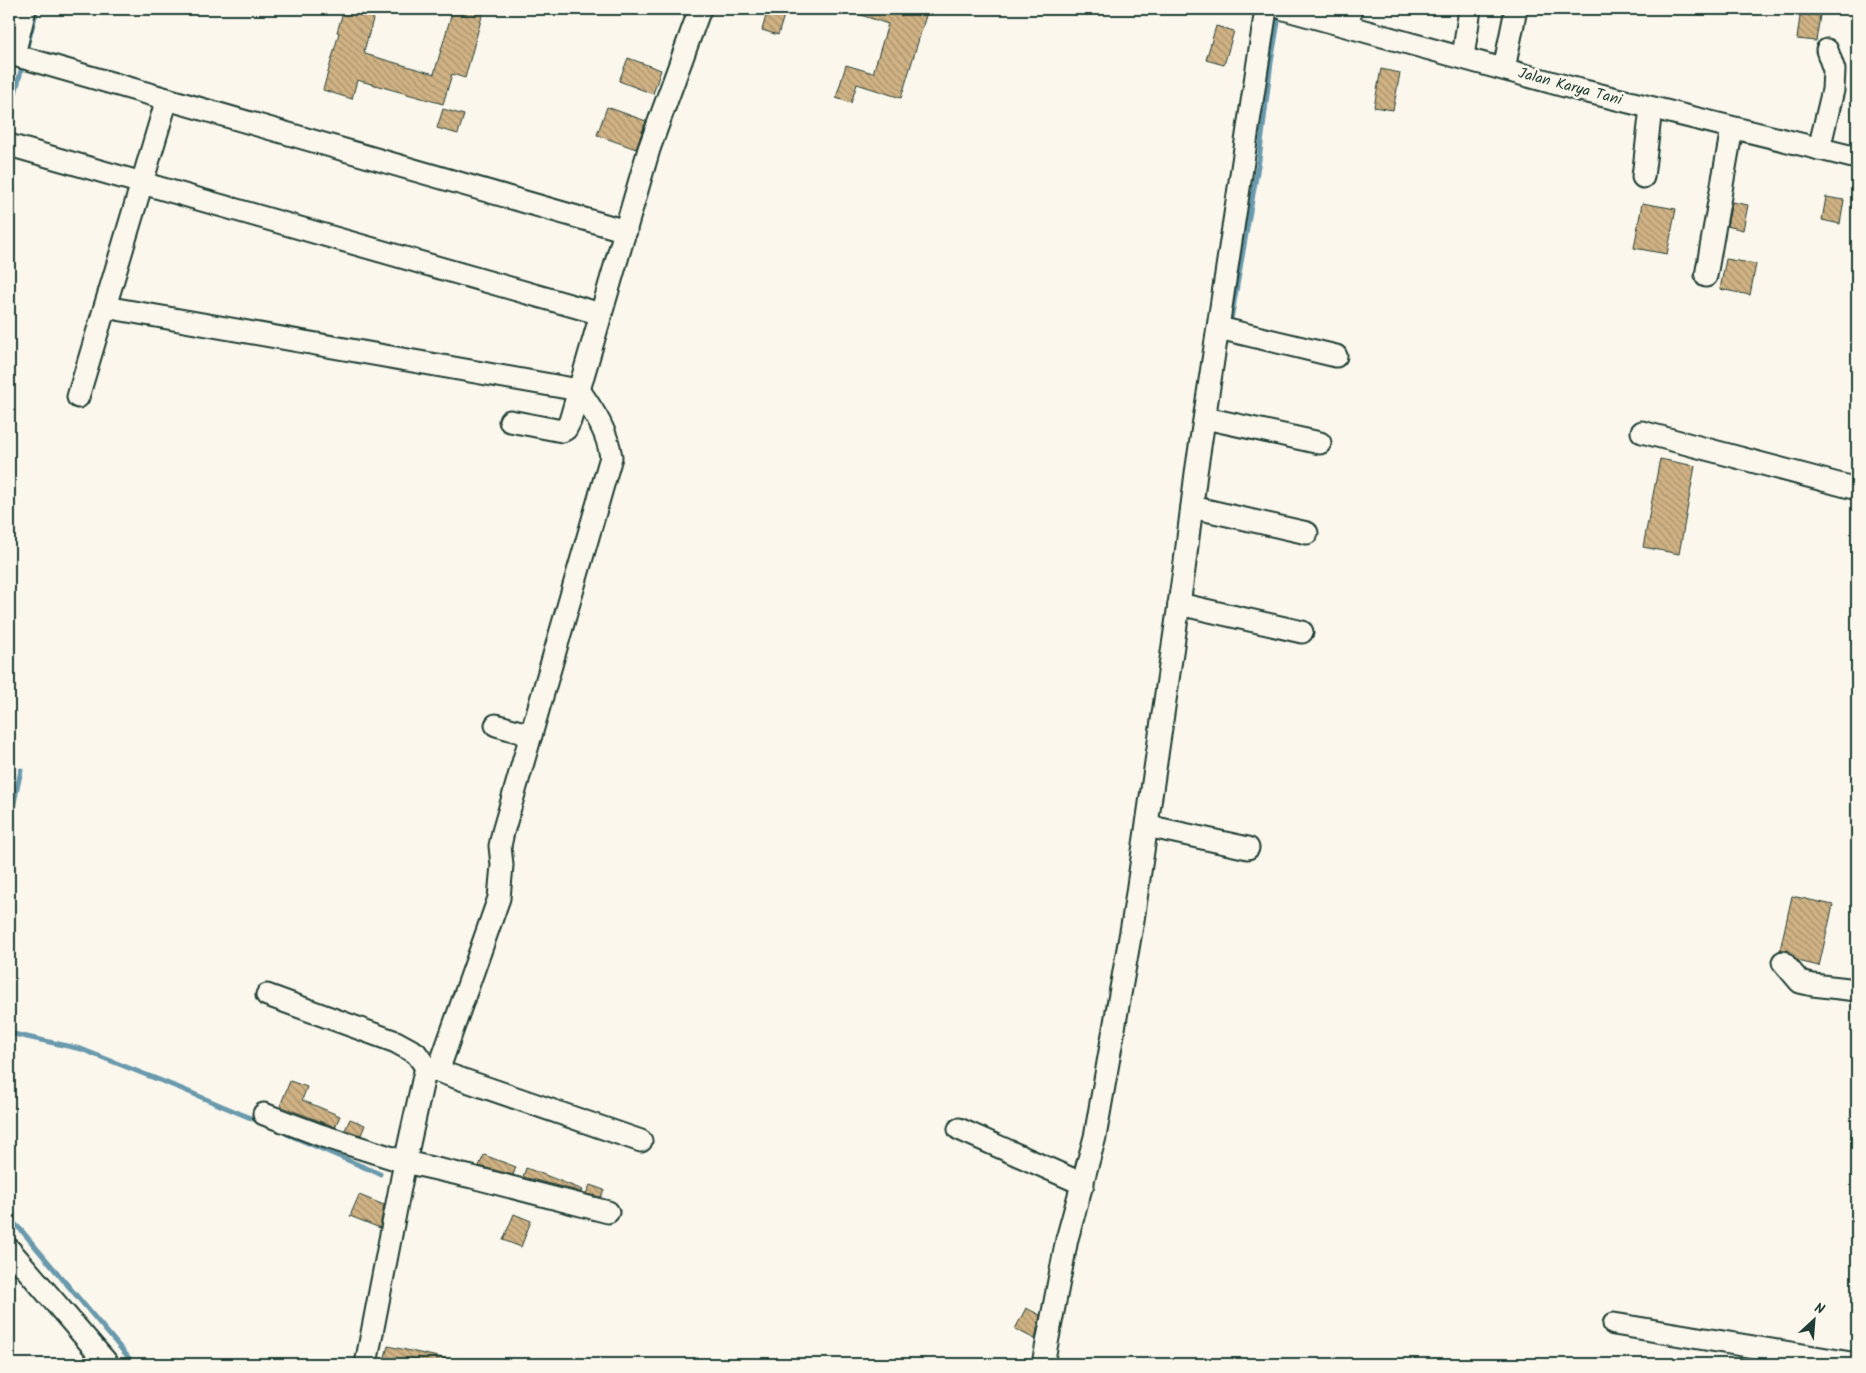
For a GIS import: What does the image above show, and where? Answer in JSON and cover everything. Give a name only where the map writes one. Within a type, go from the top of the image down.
[{"type":"street","points":[[25,9],[12,60],[58,68],[626,230]]},
{"type":"street","points":[[510,422],[562,431],[566,429],[570,421],[649,150],[700,9]]},
{"type":"street","points":[[1043,1364],[1067,1239],[1095,1137],[1119,1003],[1147,826],[1266,9]]},
{"type":"street","name":"Jalan Karya Tani","points":[[1284,9],[1349,17],[1463,58],[1651,108],[1857,158]]},
{"type":"street","points":[[1463,58],[1470,9]]},
{"type":"street","points":[[1504,69],[1516,9]]},
{"type":"street","points":[[1819,149],[1833,90],[1834,70],[1827,50]]},
{"type":"street","points":[[78,397],[167,99]]},
{"type":"street","points":[[1644,177],[1651,108]]},
{"type":"street","points":[[1706,276],[1732,128]]},
{"type":"street","points":[[9,145],[601,314]]},
{"type":"street","points":[[105,307],[579,390],[608,439],[611,457],[500,846],[502,865],[499,898],[432,1069],[405,1162],[366,1364]]},
{"type":"street","points":[[1219,328],[1336,356]]},
{"type":"street","points":[[1205,418],[1320,444]]},
{"type":"street","points":[[1642,432],[1857,489]]},
{"type":"street","points":[[1192,507],[1307,533]]},
{"type":"street","points":[[1179,604],[1302,632]]},
{"type":"street","points":[[496,725],[531,735]]},
{"type":"street","points":[[1147,826],[1248,848]]},
{"type":"street","points":[[1783,962],[1800,982],[1857,990]]},
{"type":"street","points":[[267,995],[396,1042],[416,1053],[432,1069],[641,1141]]},
{"type":"street","points":[[264,1114],[320,1135],[405,1162],[608,1212]]},
{"type":"street","points":[[959,1129],[1083,1184]]},
{"type":"street","points":[[9,1249],[108,1364]]},
{"type":"street","points":[[1614,1324],[1857,1364]]},
{"type":"building","points":[[344,9],[376,9],[364,51],[365,54],[434,74],[453,9],[484,9],[465,78],[452,74],[443,104],[357,80],[352,99],[323,90]]},
{"type":"building","points":[[768,9],[786,9],[778,35],[762,30]]},
{"type":"building","points":[[849,9],[928,9],[901,98],[857,84],[851,103],[836,98],[846,65],[873,73],[888,24],[849,11]]},
{"type":"building","points":[[1801,9],[1821,9],[1816,41],[1797,39]]},
{"type":"building","points":[[1216,26],[1234,31],[1224,65],[1206,60]]},
{"type":"building","points":[[628,58],[661,70],[653,94],[619,81]]},
{"type":"building","points":[[1381,69],[1400,73],[1393,110],[1374,107]]},
{"type":"building","points":[[607,107],[646,121],[636,149],[597,135]]},
{"type":"building","points":[[443,109],[464,115],[458,134],[437,128]]},
{"type":"building","points":[[1826,197],[1844,200],[1840,224],[1822,220]]},
{"type":"building","points":[[1732,202],[1748,205],[1743,230],[1727,226]]},
{"type":"building","points":[[1642,203],[1676,209],[1667,254],[1634,248]]},
{"type":"building","points":[[1726,259],[1756,264],[1750,295],[1720,289]]},
{"type":"building","points":[[1660,459],[1695,466],[1679,554],[1643,547]]},
{"type":"building","points":[[1792,896],[1833,905],[1819,966],[1798,961],[1788,950],[1780,950]]},
{"type":"building","points":[[290,1081],[307,1087],[302,1100],[340,1116],[335,1127],[280,1106]]},
{"type":"building","points":[[350,1119],[365,1125],[361,1135],[345,1130]]},
{"type":"building","points":[[484,1155],[516,1167],[513,1175],[479,1166]]},
{"type":"building","points":[[526,1168],[583,1190],[582,1192],[523,1177]]},
{"type":"building","points":[[590,1185],[604,1190],[601,1197],[586,1194]]},
{"type":"building","points":[[359,1195],[384,1205],[380,1228],[350,1216]]},
{"type":"building","points":[[514,1214],[531,1221],[521,1247],[503,1240]]},
{"type":"building","points":[[1026,1308],[1040,1315],[1035,1339],[1015,1329]]},
{"type":"building","points":[[388,1346],[447,1359],[446,1364],[383,1364]]},
{"type":"waterway","points":[[25,54],[37,9]]},
{"type":"waterway","points":[[1230,325],[1259,160],[1278,22]]},
{"type":"waterway","points":[[9,117],[23,63]]},
{"type":"waterway","points":[[9,826],[21,770]]},
{"type":"waterway","points":[[9,1033],[81,1049],[260,1122]]},
{"type":"waterway","points":[[287,1134],[380,1174]]},
{"type":"waterway","points":[[9,1218],[134,1364]]}]
